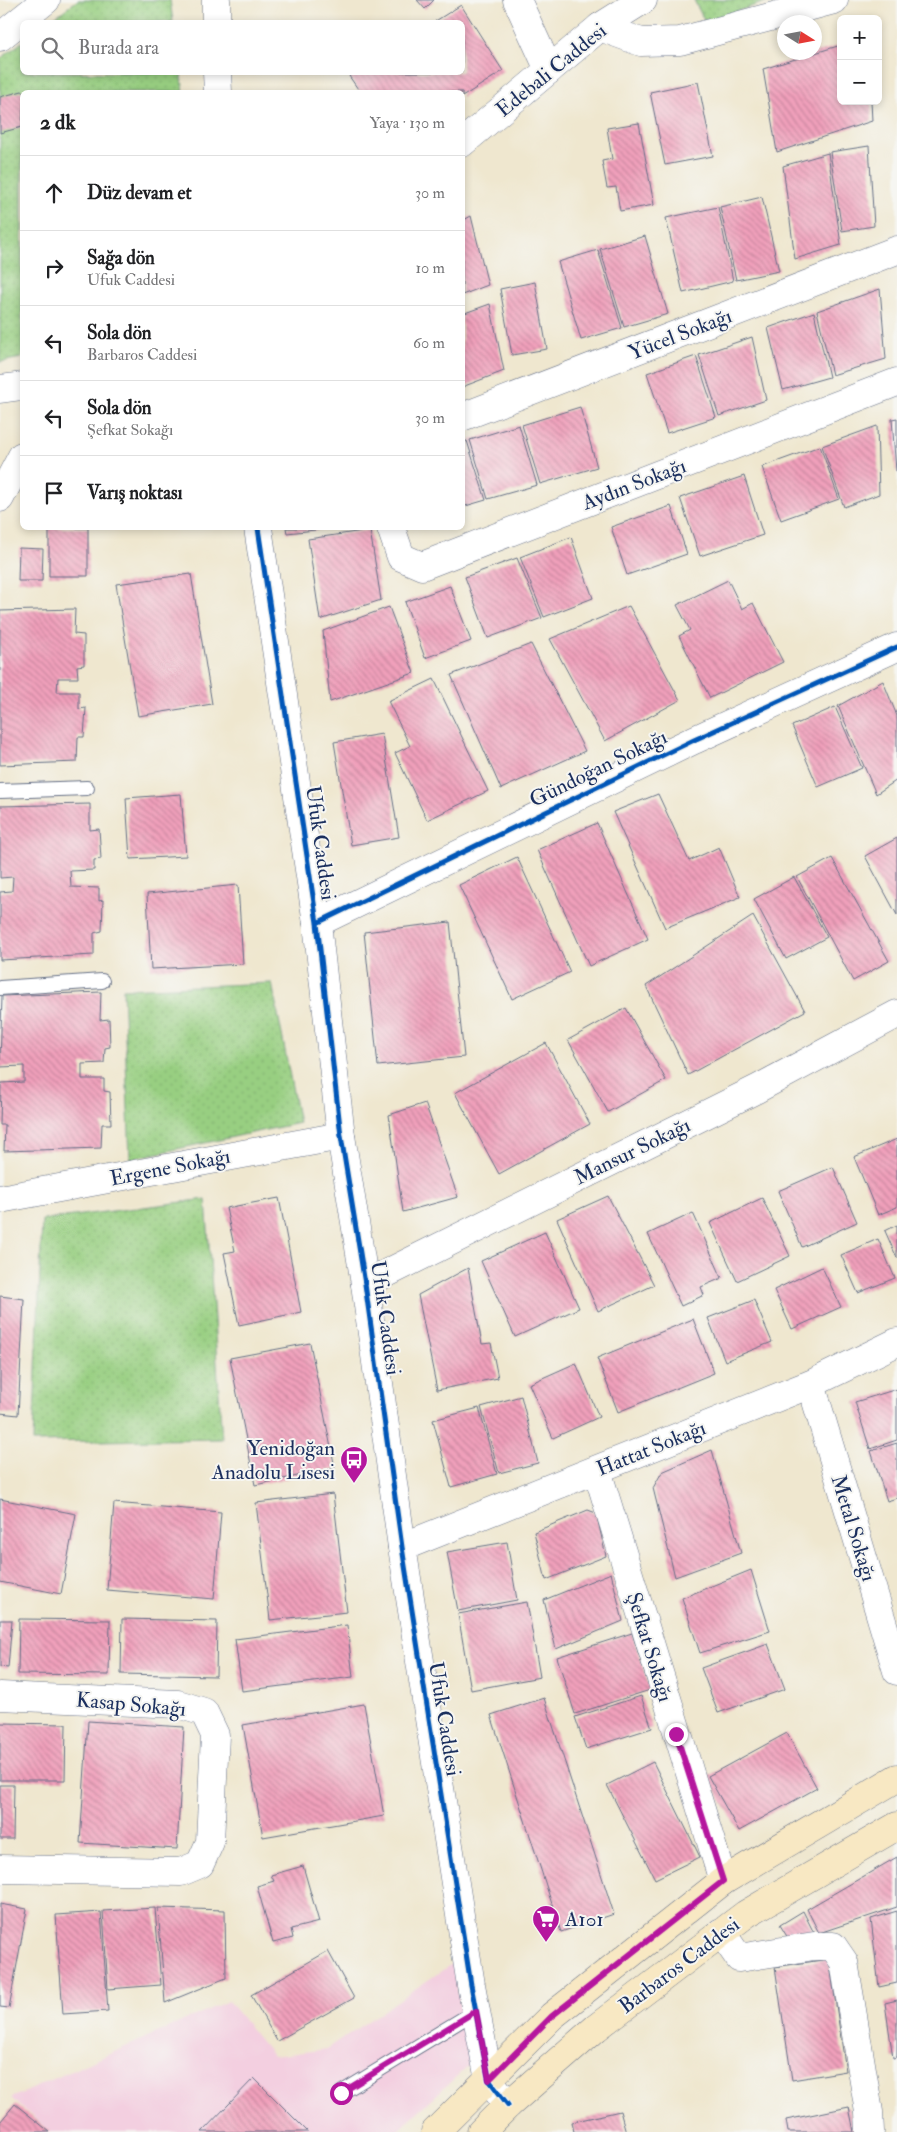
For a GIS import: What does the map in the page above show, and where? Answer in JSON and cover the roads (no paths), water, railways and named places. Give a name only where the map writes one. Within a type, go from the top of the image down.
[{"type":"main road","name":"Barbaros Caddesi","points":[[435,2132],[552,2016],[723,1881],[897,1778]]},
{"type":"main road","name":"Barbaros Caddesi","points":[[481,2132],[508,2105],[596,2028],[721,1932],[746,1914],[897,1826]]},
{"type":"street","points":[[21,20],[46,0]]},
{"type":"street","points":[[216,0],[216,20]]},
{"type":"street","points":[[517,0],[549,70]]},
{"type":"street","name":"Edebali Caddesi","points":[[465,140],[600,28],[643,0]]},
{"type":"street","points":[[600,28],[641,42],[680,41],[834,0]]},
{"type":"street","points":[[0,37],[20,21]]},
{"type":"street","points":[[218,75],[218,90]]},
{"type":"street","name":"Yücel Sokağı","points":[[465,416],[897,250]]},
{"type":"street","name":"Aydın Sokağı","points":[[393,530],[401,557],[422,566],[897,382]]},
{"type":"street","points":[[0,389],[20,386]]},
{"type":"street","points":[[0,498],[20,460]]},
{"type":"street","name":"Ufuk Caddesi","points":[[258,530],[316,923],[341,1136],[402,1547],[476,2011],[489,2080],[508,2105]]},
{"type":"street","name":"Gündoğan Sokağı","points":[[316,923],[694,740],[897,647]]},
{"type":"street","name":"Mansur Sokağı","points":[[364,1284],[757,1089],[897,1014]]},
{"type":"street","name":"Ergene Sokağı","points":[[0,1199],[341,1136]]},
{"type":"street","name":"Hattat Sokağı","points":[[402,1547],[811,1384],[897,1342]]},
{"type":"street","name":"Metal Sokağı","points":[[811,1384],[897,1671]]},
{"type":"street","name":"Şefkat Sokağı","points":[[597,1470],[723,1881]]},
{"type":"street","name":"Kasap Sokağı","points":[[0,1696],[178,1704],[204,1712],[215,1734],[210,1842],[200,1864],[181,1872],[0,1868]]},
{"type":"street","points":[[721,1932],[739,1958],[814,1946],[833,1946],[844,1962],[869,2112],[870,2132]]},
{"type":"lane","points":[[0,791],[88,788]]},
{"type":"lane","points":[[0,988],[102,981]]},
{"type":"lane","points":[[341,2093],[476,2011]]},
{"type":"place","name":"Yenidoğan Anadolu Lisesi","points":[[354,1484]]},
{"type":"place","name":"A101","points":[[546,1943]]}]
